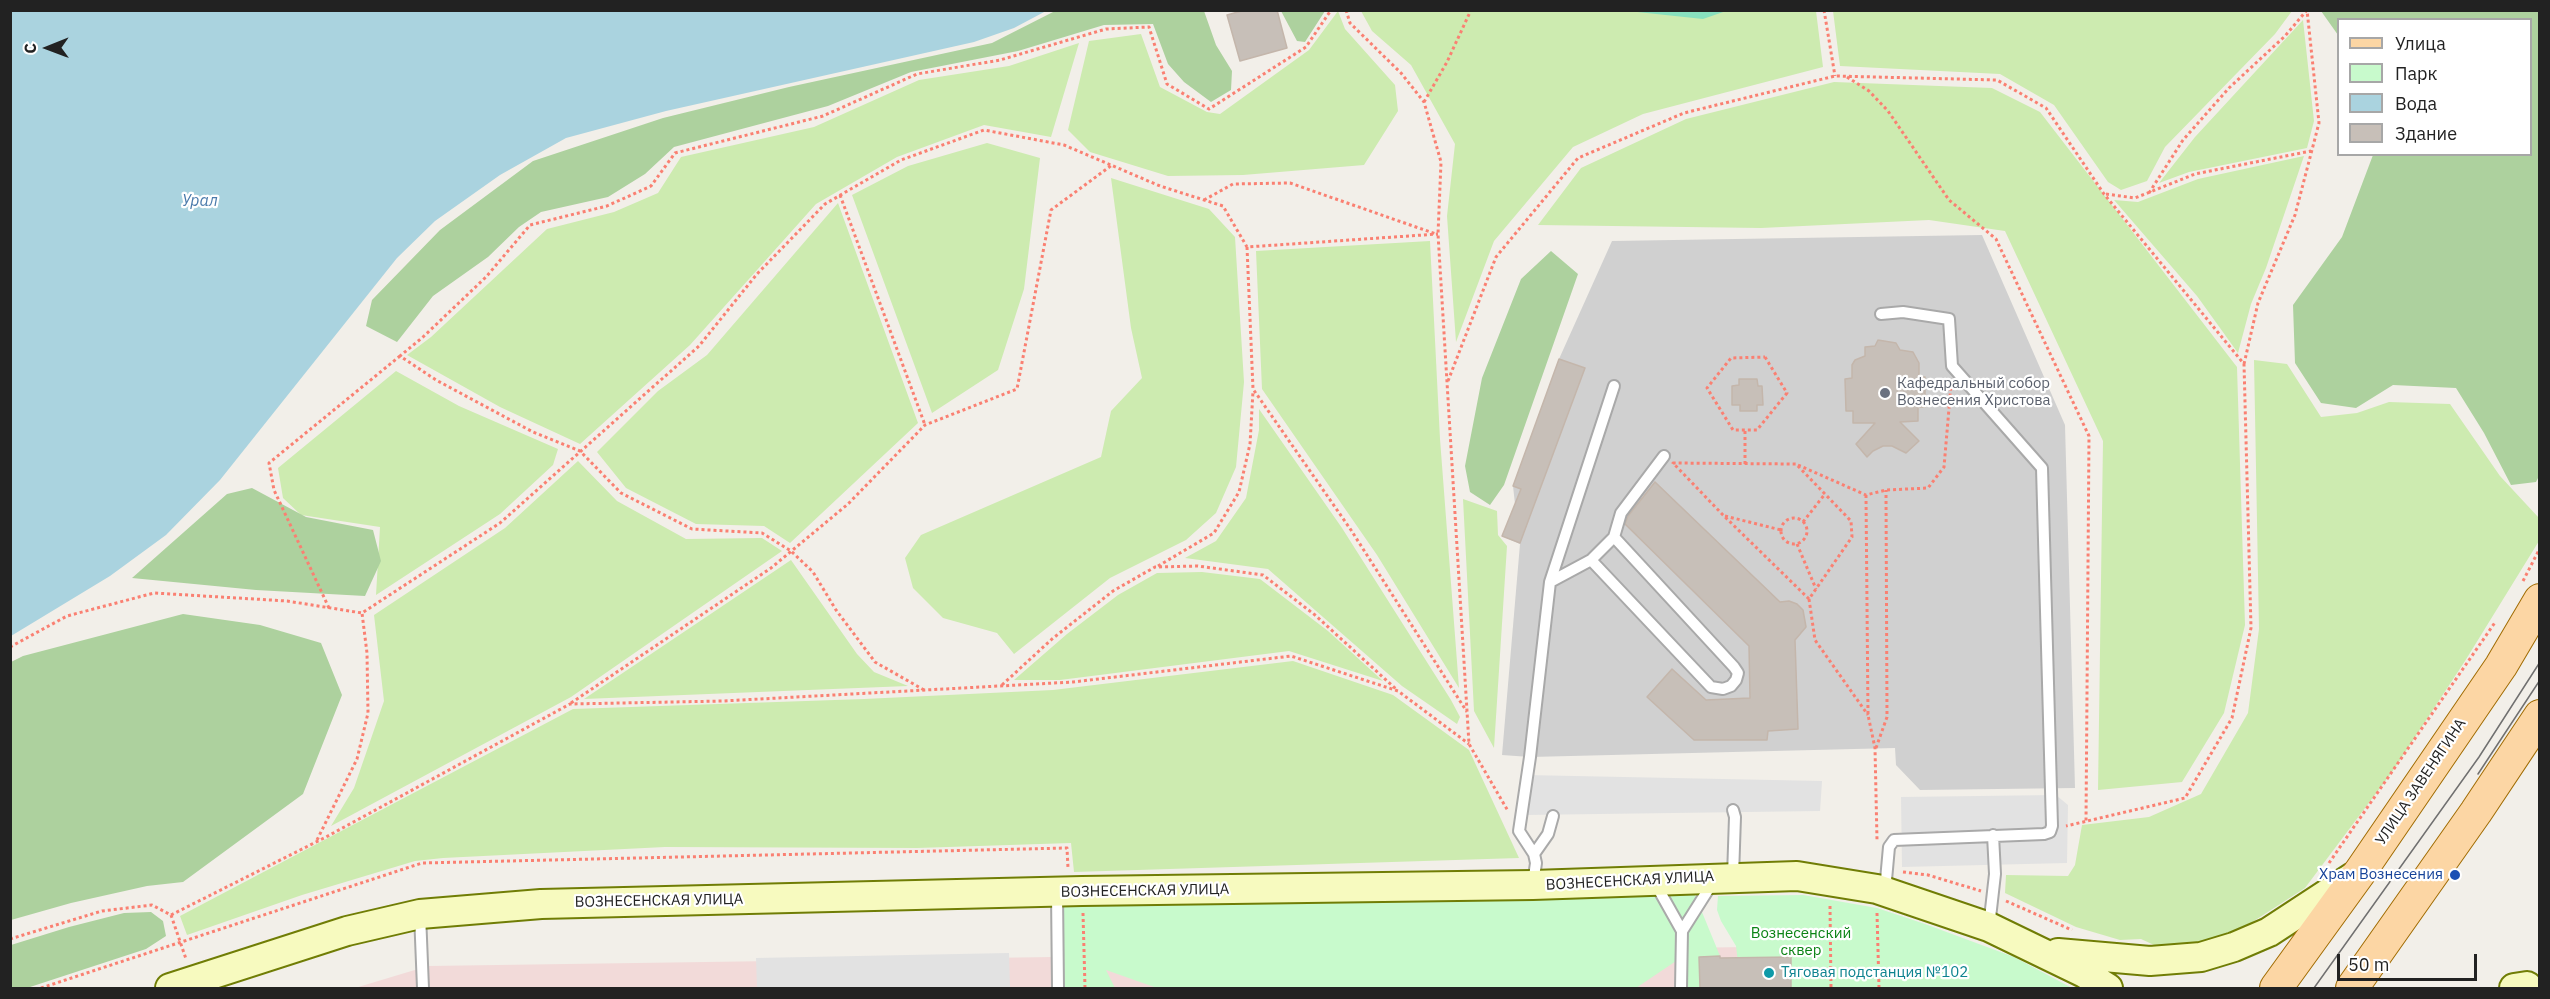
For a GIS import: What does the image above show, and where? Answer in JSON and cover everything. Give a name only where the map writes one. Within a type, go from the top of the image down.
[{"type":"main road","name":"УЛИЦА ЗАВЕНЯГИНА","points":[[2276,988],[2360,872],[2501,666],[2529,595]]},
{"type":"main road","points":[[2352,988],[2540,716]]},
{"type":"main road","points":[[2042,952],[2150,961],[2201,957],[2234,947],[2269,932],[2360,872]]},
{"type":"main road","name":"ВОЗНЕСЕНСКАЯ УЛИЦА","points":[[182,984],[347,931],[420,914],[541,904],[1070,892],[1533,885],[1797,876],[1837,880],[1885,891],[1989,927],[2042,952],[2108,988]]},
{"type":"lane","points":[[1881,314],[1903,312],[1949,319],[1952,366],[2042,468],[2052,829],[2044,834],[1894,840],[1889,847],[1885,891]]},
{"type":"lane","points":[[1533,885],[1536,863],[1534,854],[1519,831],[1550,582],[1614,386]]},
{"type":"lane","points":[[1550,582],[1591,560],[1614,537],[1621,513],[1665,456]]},
{"type":"lane","points":[[1591,560],[1711,687],[1723,689],[1731,686],[1738,673],[1734,667],[1614,537]]},
{"type":"lane","points":[[1682,931],[1725,877],[1735,817],[1733,810]]},
{"type":"lane","points":[[1534,854],[1548,834],[1553,816]]},
{"type":"lane","points":[[1989,927],[1995,874],[1993,835]]},
{"type":"lane","points":[[1653,880],[1682,931],[1681,988]]},
{"type":"lane","points":[[1058,988],[1070,892]]},
{"type":"lane","points":[[420,914],[423,988]]},
{"type":"path","points":[[329,608],[274,490],[269,463],[423,337],[486,277],[530,225],[608,206],[651,186],[675,153],[823,116],[917,74],[1000,60],[1106,29],[1149,27],[1167,84],[1209,109],[1306,47],[1331,10]]},
{"type":"path","points":[[1346,10],[1350,22],[1401,74],[1424,102],[1441,162],[1438,234],[1469,744]]},
{"type":"path","points":[[1424,102],[1447,62],[1471,10]]},
{"type":"path","points":[[1824,10],[1834,76]]},
{"type":"path","points":[[2052,829],[2185,798],[2232,718],[2251,628],[2244,364],[2258,303],[2295,215],[2319,123],[2307,10],[2285,36],[2229,88],[2183,140],[2149,193]]},
{"type":"path","points":[[1448,381],[1496,257],[1578,158],[1684,113],[1834,76],[1997,80],[2046,108],[2104,194],[2244,364]]},
{"type":"path","points":[[1847,76],[1869,91],[1888,111],[1949,200],[1996,239],[2089,436],[2086,822]]},
{"type":"path","points":[[10,647],[68,616],[154,593],[286,601],[362,613],[500,523],[699,346],[757,274],[825,204],[901,160],[984,130],[1064,145],[1160,186],[1223,206],[1246,247],[1253,389],[1250,444],[1239,492],[1214,533],[1113,591],[1052,639],[1000,686]]},
{"type":"path","points":[[2104,194],[2135,198],[2195,174],[2312,151]]},
{"type":"path","points":[[171,915],[316,842],[570,704],[771,568],[848,504],[925,425],[1017,389],[1051,210],[1112,165]]},
{"type":"path","points":[[1204,200],[1233,184],[1290,183],[1438,234]]},
{"type":"path","points":[[840,195],[925,425]]},
{"type":"path","points":[[1246,247],[1438,234]]},
{"type":"path","points":[[399,356],[436,380],[504,417],[533,432],[580,451],[621,493],[692,529],[762,533],[790,551],[813,572],[836,610],[874,662],[924,690]]},
{"type":"path","points":[[1731,357],[1765,357],[1787,393],[1757,430],[1745,430],[1733,430],[1707,388],[1731,357]]},
{"type":"path","points":[[1868,715],[1815,640],[1809,599],[1673,463],[1796,464],[1866,495],[1886,490],[1928,488],[1944,467],[1952,366]]},
{"type":"path","points":[[1253,389],[1351,530],[1468,714]]},
{"type":"path","points":[[1745,430],[1745,464]]},
{"type":"path","points":[[1796,464],[1851,521],[1852,537],[1809,599]]},
{"type":"path","points":[[1866,495],[1868,715],[1875,748],[1887,717],[1886,490]]},
{"type":"path","points":[[1803,522],[1825,494]]},
{"type":"path","points":[[1723,515],[1781,530]]},
{"type":"path","points":[[1790,519],[1797,519],[1807,528],[1807,535],[1797,544],[1789,543],[1783,538],[1781,530],[1790,519]]},
{"type":"path","points":[[1797,544],[1816,589]]},
{"type":"path","points":[[2529,595],[2540,548]]},
{"type":"path","points":[[1155,567],[1198,566],[1263,575],[1316,615],[1398,691],[1469,744],[1519,831]]},
{"type":"path","points":[[316,842],[357,759],[368,713],[367,653],[362,613]]},
{"type":"path","points":[[2329,864],[2498,618]]},
{"type":"path","points":[[570,704],[723,701],[1073,682],[1291,656],[1398,691]]},
{"type":"path","points":[[1070,892],[1085,988]]},
{"type":"path","points":[[1830,904],[1831,988]]},
{"type":"path","points":[[10,939],[102,911],[152,905],[171,915]]},
{"type":"path","points":[[171,915],[182,984]]},
{"type":"shaded area","points":[[1982,235],[2065,425],[2075,788],[1920,790],[1896,765],[1895,748],[1530,757],[1502,755],[1520,544],[1502,536],[1515,504],[1513,486],[1559,359],[1612,241]]},
{"type":"shaded area","points":[[1525,775],[1822,781],[1820,811],[1526,815]]},
{"type":"shaded area","points":[[2056,795],[2068,805],[2067,863],[1902,867],[1901,797]]},
{"type":"shaded area","points":[[1816,946],[1818,988],[355,988],[428,966]]},
{"type":"shaded area","points":[[1009,953],[1010,988],[757,988],[756,958]]},
{"type":"green space","points":[[1726,10],[1703,19],[1628,11]]},
{"type":"green space","points":[[1833,10],[2292,11],[2275,34],[2165,147],[2147,181],[2121,190],[2108,182],[2054,105],[2000,74],[1840,66]]},
{"type":"green space","points":[[1055,11],[1204,11],[1216,45],[1232,71],[1231,90],[1211,102],[1184,82],[1168,64],[1153,24],[1104,25],[1018,51],[911,72],[828,106],[674,147],[645,174],[608,197],[541,212],[519,227],[488,257],[433,296],[397,342],[366,326],[372,300],[440,230],[533,161],[663,118],[789,87],[992,43]]},
{"type":"green space","points":[[1281,11],[1325,11],[1305,42],[1297,41]]},
{"type":"green space","points":[[1338,11],[1345,29],[1395,85],[1398,111],[1364,165],[1243,175],[1168,176],[1090,152],[1068,130],[1089,41],[1141,34],[1160,87],[1207,112],[1220,114],[1309,50]]},
{"type":"green space","points":[[1361,11],[1816,11],[1823,67],[1643,114],[1573,147],[1494,241],[1456,342],[1447,216],[1455,144],[1411,65],[1372,31]]},
{"type":"green space","points":[[2321,11],[2539,11],[2540,474],[2536,482],[2511,485],[2484,433],[2456,388],[2393,385],[2356,408],[2321,403],[2295,363],[2293,305],[2342,237],[2373,156],[2532,156],[2532,18],[2337,18],[2337,34]]},
{"type":"green space","points":[[2303,20],[2314,121],[2307,148],[2189,172],[2159,183],[2195,137]]},
{"type":"green space","points":[[1079,43],[1051,137],[984,125],[897,157],[816,204],[690,345],[580,444],[500,407],[407,355],[431,337],[547,229],[614,212],[658,193],[681,157],[814,127],[919,80],[1009,66]]},
{"type":"green space","points":[[1834,82],[1992,88],[2040,112],[2237,367],[2245,625],[2224,713],[2182,782],[2098,790],[2103,441],[2005,231],[1929,220],[1761,228],[1538,225],[1581,168],[1686,119]]},
{"type":"green space","points":[[987,143],[1040,158],[1024,289],[998,370],[932,413],[852,195],[908,166]]},
{"type":"green space","points":[[2304,156],[2266,268],[2251,304],[2238,353],[2197,296],[2114,200],[2138,202],[2198,179]]},
{"type":"green space","points":[[1111,178],[1209,209],[1235,237],[1244,382],[1236,467],[1216,513],[1186,540],[1110,578],[1014,654],[997,633],[943,618],[913,588],[905,558],[921,535],[1101,457],[1111,411],[1142,378],[1131,328]]},
{"type":"green space","points":[[838,203],[918,423],[790,543],[764,526],[696,524],[626,488],[597,452],[658,391],[707,355]]},
{"type":"green space","points":[[1430,241],[1440,439],[1459,688],[1377,555],[1262,389],[1256,251]]},
{"type":"green space","points":[[1551,251],[1578,274],[1504,485],[1490,505],[1470,492],[1465,466],[1482,378],[1521,279]]},
{"type":"green space","points":[[2254,360],[2287,364],[2321,417],[2357,413],[2389,402],[2450,404],[2500,476],[2539,518],[2539,541],[2465,661],[2392,772],[2305,888],[2226,939],[2165,950],[2141,939],[2120,940],[2076,927],[2005,893],[2006,875],[2068,876],[2075,865],[2082,825],[2149,817],[2201,794],[2248,713],[2259,629]]},
{"type":"green space","points":[[396,371],[459,406],[558,449],[553,465],[500,514],[376,595],[380,527],[301,515],[283,498],[278,468]]},
{"type":"green space","points":[[1259,409],[1342,528],[1451,700],[1460,717],[1457,724],[1402,686],[1268,569],[1185,558],[1216,541],[1246,498],[1259,430]]},
{"type":"green space","points":[[578,461],[617,501],[686,539],[762,538],[782,551],[571,697],[331,826],[354,788],[384,701],[374,615],[505,528]]},
{"type":"green space","points":[[252,488],[306,517],[373,530],[381,561],[365,596],[256,590],[132,578],[227,494]]},
{"type":"green space","points":[[1463,499],[1497,511],[1498,535],[1507,546],[1494,748],[1474,711]]},
{"type":"green space","points":[[791,560],[857,654],[874,672],[908,686],[584,699]]},
{"type":"green space","points":[[1202,572],[1260,579],[1328,631],[1383,681],[1289,651],[1060,680],[1014,680],[1067,634],[1118,595],[1157,573]]},
{"type":"green space","points":[[183,614],[260,625],[321,643],[342,695],[303,794],[183,882],[147,886],[71,903],[11,920],[11,662],[23,656]]},
{"type":"green space","points":[[1293,661],[1393,695],[1469,750],[1519,858],[1074,872],[1071,843],[917,848],[665,847],[415,861],[302,895],[187,935],[180,916],[573,709],[1053,690]]},
{"type":"green space","points":[[1695,895],[1720,956],[1699,957],[1700,988],[1680,988],[1679,959],[1636,988],[1157,988],[1106,970],[1115,988],[1059,988],[1062,907],[1068,902]]},
{"type":"green space","name":"Вознесенский cквер","points":[[1803,895],[1877,908],[1925,924],[2014,957],[2072,988],[1741,988],[1736,946],[1717,910],[1718,896]]},
{"type":"green space","points":[[151,912],[163,921],[166,936],[146,949],[27,988],[11,988],[11,945],[124,913]]},
{"type":"water","name":"Урал","points":[[11,10],[1046,11],[1014,28],[974,42],[666,111],[566,138],[500,175],[435,221],[397,258],[220,480],[166,535],[110,576],[11,636]]},
{"type":"building","points":[[1245,10],[1277,10],[1287,48],[1240,61],[1227,15]]},
{"type":"building","name":"Кафедральный собор Вознесения Христова","points":[[1878,340],[1896,343],[1900,350],[1913,352],[1919,363],[1919,377],[1925,377],[1925,407],[1918,407],[1918,421],[1900,422],[1919,441],[1906,453],[1892,446],[1883,446],[1867,457],[1856,444],[1875,423],[1853,423],[1853,411],[1846,411],[1845,379],[1852,378],[1852,365],[1855,360],[1865,356],[1865,347],[1875,346]]},
{"type":"building","points":[[1559,359],[1585,368],[1520,543],[1502,536],[1521,489],[1513,486]]},
{"type":"building","points":[[1739,379],[1757,379],[1758,386],[1762,386],[1763,405],[1757,405],[1757,411],[1740,411],[1740,405],[1732,405],[1732,386],[1739,385]]},
{"type":"building","points":[[1655,482],[1780,602],[1789,601],[1797,604],[1803,610],[1806,627],[1795,640],[1798,729],[1768,731],[1767,740],[1694,740],[1647,697],[1672,669],[1706,700],[1750,698],[1749,646],[1625,524],[1628,516]]},
{"type":"building","points":[[1720,956],[1720,958],[1791,957],[1791,988],[1700,988],[1699,957]]},
{"type":"tram line","points":[[2314,988],[2479,757],[2540,662]]},
{"type":"tram line","points":[[2478,774],[2540,680]]},
{"type":"place","name":"Кафедральный собор Вознесения Христова","points":[[1885,393]]},
{"type":"place","name":"Храм Вознесения","points":[[2455,875]]},
{"type":"place","name":"Тяговая подстанция №102","points":[[1769,973]]}]
